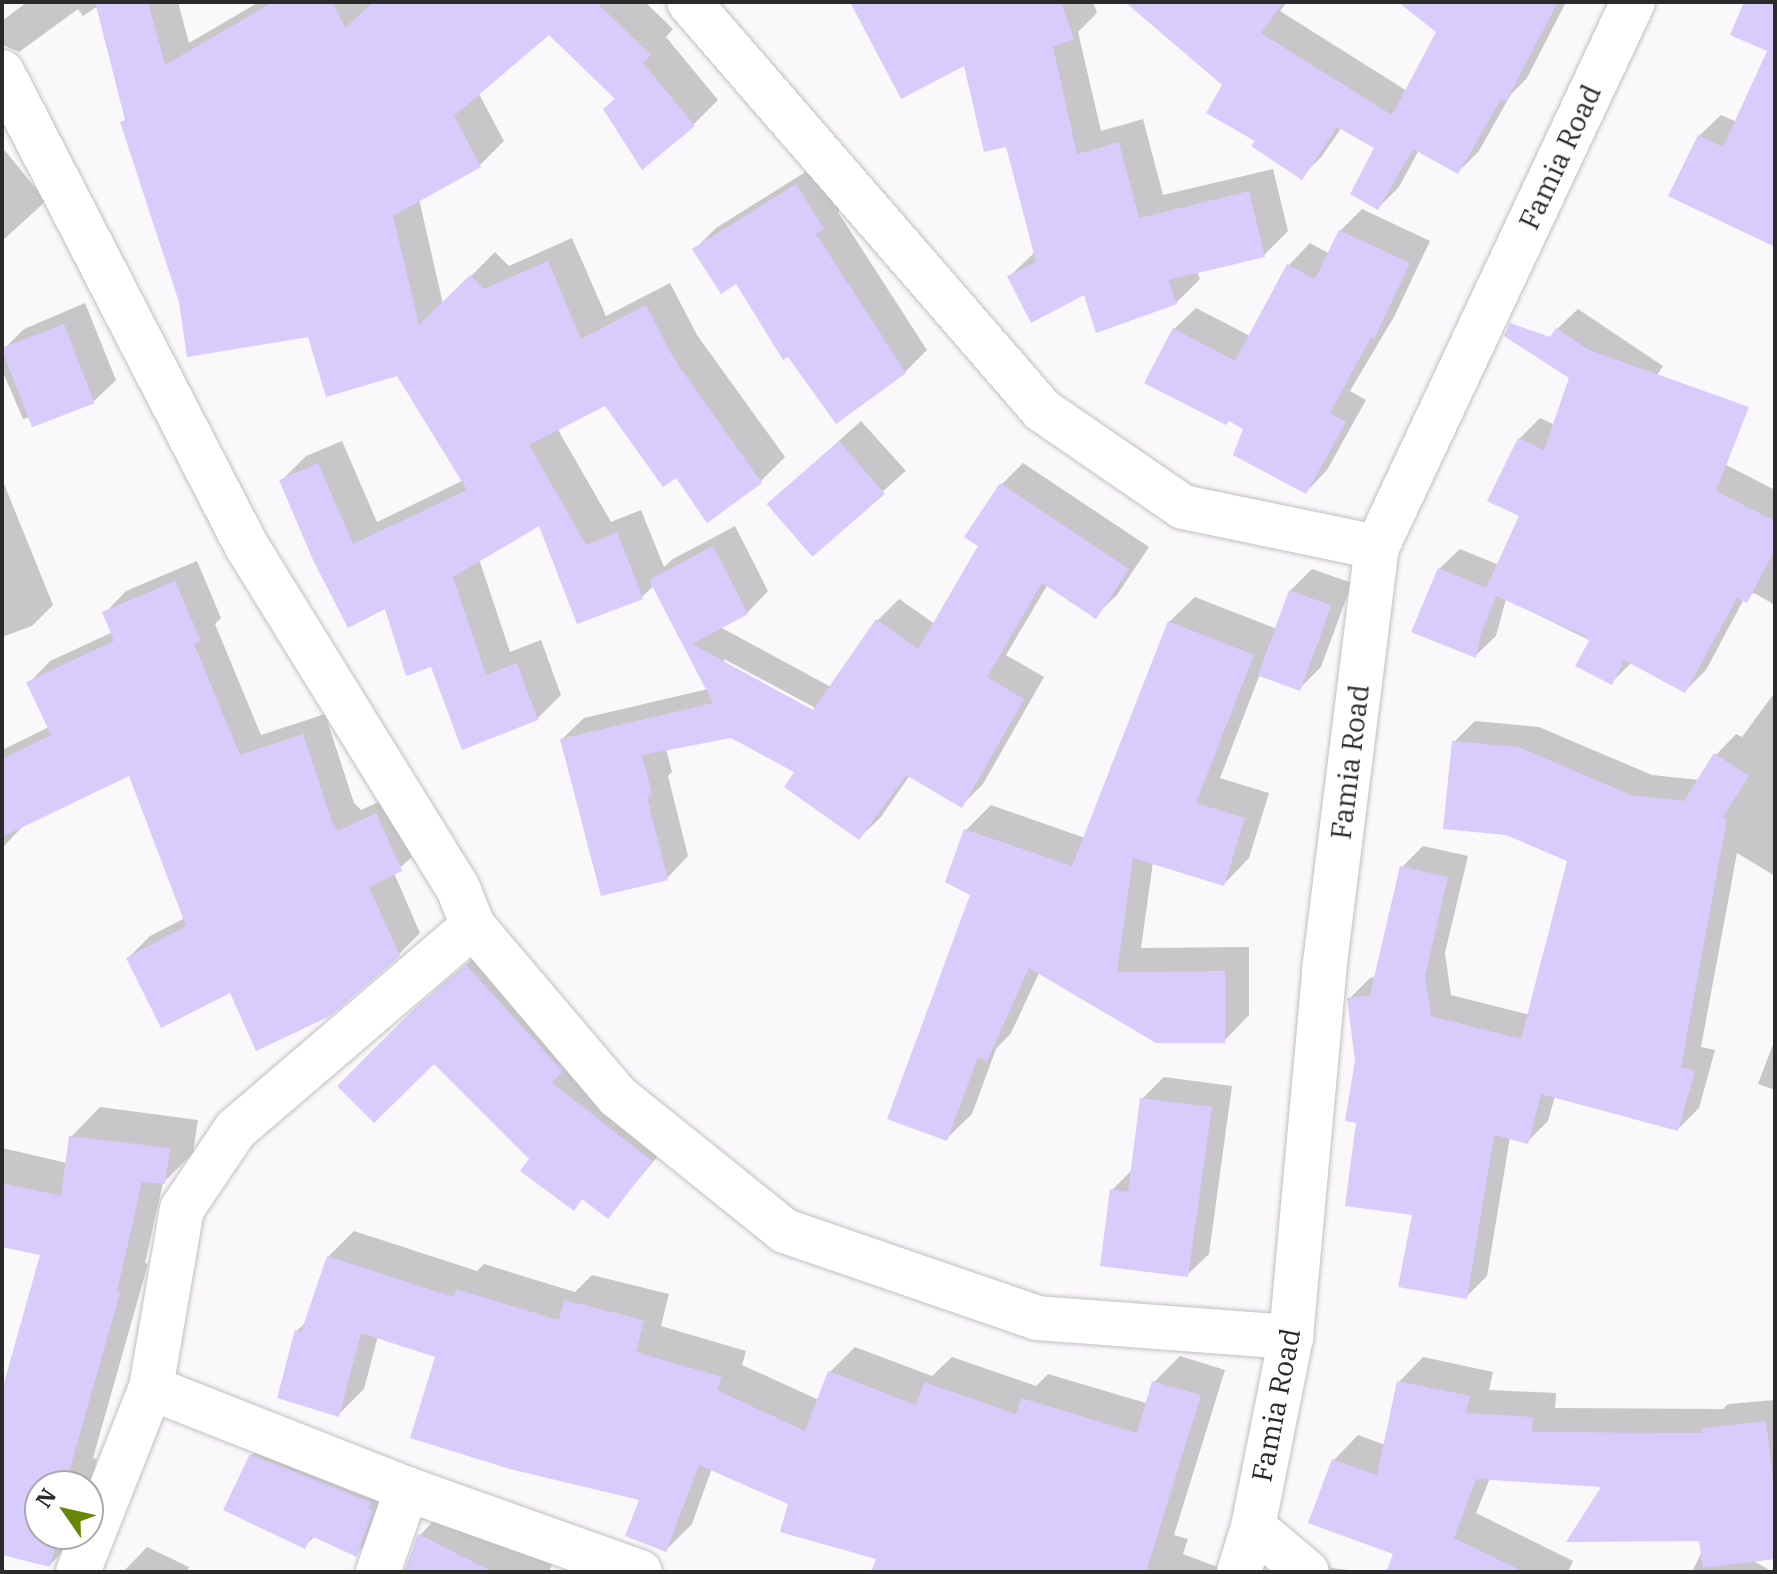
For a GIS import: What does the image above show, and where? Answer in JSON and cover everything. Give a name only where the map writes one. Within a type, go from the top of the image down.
[{"type":"street","points":[[689,2],[1042,410],[1183,507],[1377,547]]},
{"type":"street","name":"Famia Road","points":[[1239,1572],[1253,1527],[1291,1337],[1324,971],[1377,547],[1633,2]]},
{"type":"street","points":[[2,72],[246,545],[458,888],[473,926],[617,1096],[785,1231],[1037,1318],[1291,1337]]},
{"type":"street","points":[[78,1572],[151,1388],[182,1209],[235,1130],[473,926]]},
{"type":"street","points":[[151,1388],[407,1489],[640,1572]]},
{"type":"street","points":[[378,1572],[407,1489]]},
{"type":"street","points":[[1253,1527],[1307,1572]]},
{"type":"building","points":[[95,2],[148,2],[165,65],[273,2],[333,2],[345,28],[373,2],[596,2],[651,55],[643,63],[695,126],[642,170],[603,109],[615,99],[549,35],[454,116],[481,167],[393,216],[419,325],[470,275],[484,289],[548,261],[581,339],[646,305],[674,359],[762,483],[707,523],[676,478],[663,487],[605,406],[529,445],[586,545],[617,532],[643,599],[577,624],[539,526],[453,577],[486,675],[517,663],[538,720],[462,750],[431,667],[406,676],[385,609],[348,628],[313,560],[279,480],[318,463],[353,544],[467,490],[397,376],[326,397],[308,337],[187,357],[179,302],[120,122],[125,120]]},
{"type":"building","points":[[850,2],[1061,2],[1074,39],[1053,47],[1077,154],[1119,142],[1139,218],[1249,191],[1265,257],[1168,280],[1177,304],[1096,333],[1084,295],[1031,323],[1007,276],[1036,262],[1006,147],[984,152],[964,66],[901,99]]},
{"type":"building","points":[[1125,2],[1284,2],[1261,33],[1392,115],[1436,32],[1398,2],[1558,2],[1506,101],[1501,99],[1458,174],[1413,149],[1378,210],[1350,194],[1374,148],[1337,127],[1302,180],[1251,146],[1255,141],[1206,113],[1222,85]]},
{"type":"building","points":[[1744,2],[1775,2],[1775,247],[1668,196],[1698,135],[1723,147],[1767,51],[1730,35]]},
{"type":"building","points":[[796,184],[824,229],[816,234],[906,373],[836,424],[788,357],[783,360],[736,284],[721,294],[692,249]]},
{"type":"building","points":[[1339,230],[1410,263],[1374,339],[1371,337],[1330,413],[1346,422],[1306,494],[1233,455],[1243,429],[1229,421],[1226,425],[1144,383],[1173,328],[1235,361],[1287,264],[1315,279]]},
{"type":"building","points":[[1510,323],[1550,337],[1556,328],[1589,350],[1749,407],[1716,491],[1775,521],[1775,549],[1747,603],[1737,598],[1685,693],[1624,660],[1612,685],[1575,666],[1589,641],[1585,636],[1496,596],[1481,634],[1476,658],[1411,632],[1438,568],[1486,588],[1519,516],[1487,501],[1518,438],[1544,450],[1569,378],[1504,336]]},
{"type":"building","points":[[64,324],[94,403],[32,427],[2,348]]},
{"type":"building","points":[[839,441],[885,494],[812,557],[767,504]]},
{"type":"building","points":[[1000,483],[1129,569],[1096,619],[1042,583],[987,677],[1024,699],[962,808],[906,775],[859,840],[784,787],[794,772],[731,738],[642,755],[652,795],[647,797],[668,880],[601,896],[560,739],[713,703],[649,580],[713,546],[748,614],[692,644],[813,710],[876,619],[918,649],[978,546],[964,537]]},
{"type":"building","points":[[175,581],[201,641],[194,644],[240,755],[303,734],[333,825],[338,831],[376,813],[402,871],[369,887],[400,956],[330,1016],[256,1051],[230,993],[161,1028],[126,958],[186,926],[129,776],[2,837],[2,759],[51,735],[26,682],[114,641],[102,612]]},
{"type":"building","points":[[1289,590],[1331,605],[1300,691],[1258,676]]},
{"type":"building","points":[[1168,621],[1254,655],[1196,803],[1245,818],[1224,886],[1133,858],[1117,972],[1225,971],[1225,1043],[1156,1043],[1029,968],[987,1061],[978,1057],[947,1141],[887,1119],[970,895],[945,882],[964,829],[1072,866]]},
{"type":"building","points":[[1452,741],[1518,747],[1631,795],[1684,801],[1714,753],[1749,776],[1723,817],[1727,819],[1681,1067],[1695,1071],[1678,1131],[1541,1094],[1528,1144],[1494,1135],[1467,1299],[1398,1287],[1412,1215],[1345,1206],[1356,1123],[1345,1121],[1355,1061],[1347,998],[1370,995],[1400,866],[1448,877],[1425,976],[1431,1016],[1521,1039],[1567,861],[1506,835],[1443,829]]},
{"type":"building","points":[[466,965],[563,1071],[552,1083],[652,1161],[608,1219],[582,1199],[574,1211],[520,1171],[529,1159],[434,1064],[374,1123],[337,1086],[414,1009]]},
{"type":"building","points":[[1140,1098],[1212,1107],[1188,1277],[1100,1266],[1110,1189],[1128,1192]]},
{"type":"building","points":[[69,1136],[170,1148],[165,1184],[142,1182],[117,1292],[120,1293],[70,1470],[24,1470],[24,1550],[54,1550],[50,1567],[2,1555],[2,1390],[40,1255],[2,1247],[2,1183],[61,1196]]},
{"type":"building","points":[[327,1256],[454,1297],[456,1289],[559,1320],[564,1300],[644,1320],[636,1352],[722,1377],[717,1390],[805,1431],[828,1371],[916,1405],[924,1382],[1016,1414],[1021,1398],[1137,1433],[1152,1381],[1201,1395],[1146,1572],[871,1572],[876,1559],[780,1532],[788,1504],[699,1465],[666,1552],[625,1536],[639,1500],[510,1469],[410,1438],[435,1357],[361,1333],[339,1417],[277,1398],[295,1330],[301,1332]]},
{"type":"building","points":[[1397,1381],[1470,1396],[1466,1413],[1533,1417],[1532,1432],[1702,1433],[1702,1428],[1766,1421],[1775,1499],[1775,1559],[1703,1568],[1699,1541],[1566,1542],[1601,1487],[1476,1479],[1454,1538],[1524,1572],[1386,1572],[1393,1554],[1308,1523],[1332,1459],[1377,1475]]},
{"type":"building","points":[[250,1454],[371,1502],[368,1508],[373,1511],[357,1557],[311,1536],[305,1549],[223,1510]]},
{"type":"building","points":[[418,1534],[493,1572],[404,1572]]}]
